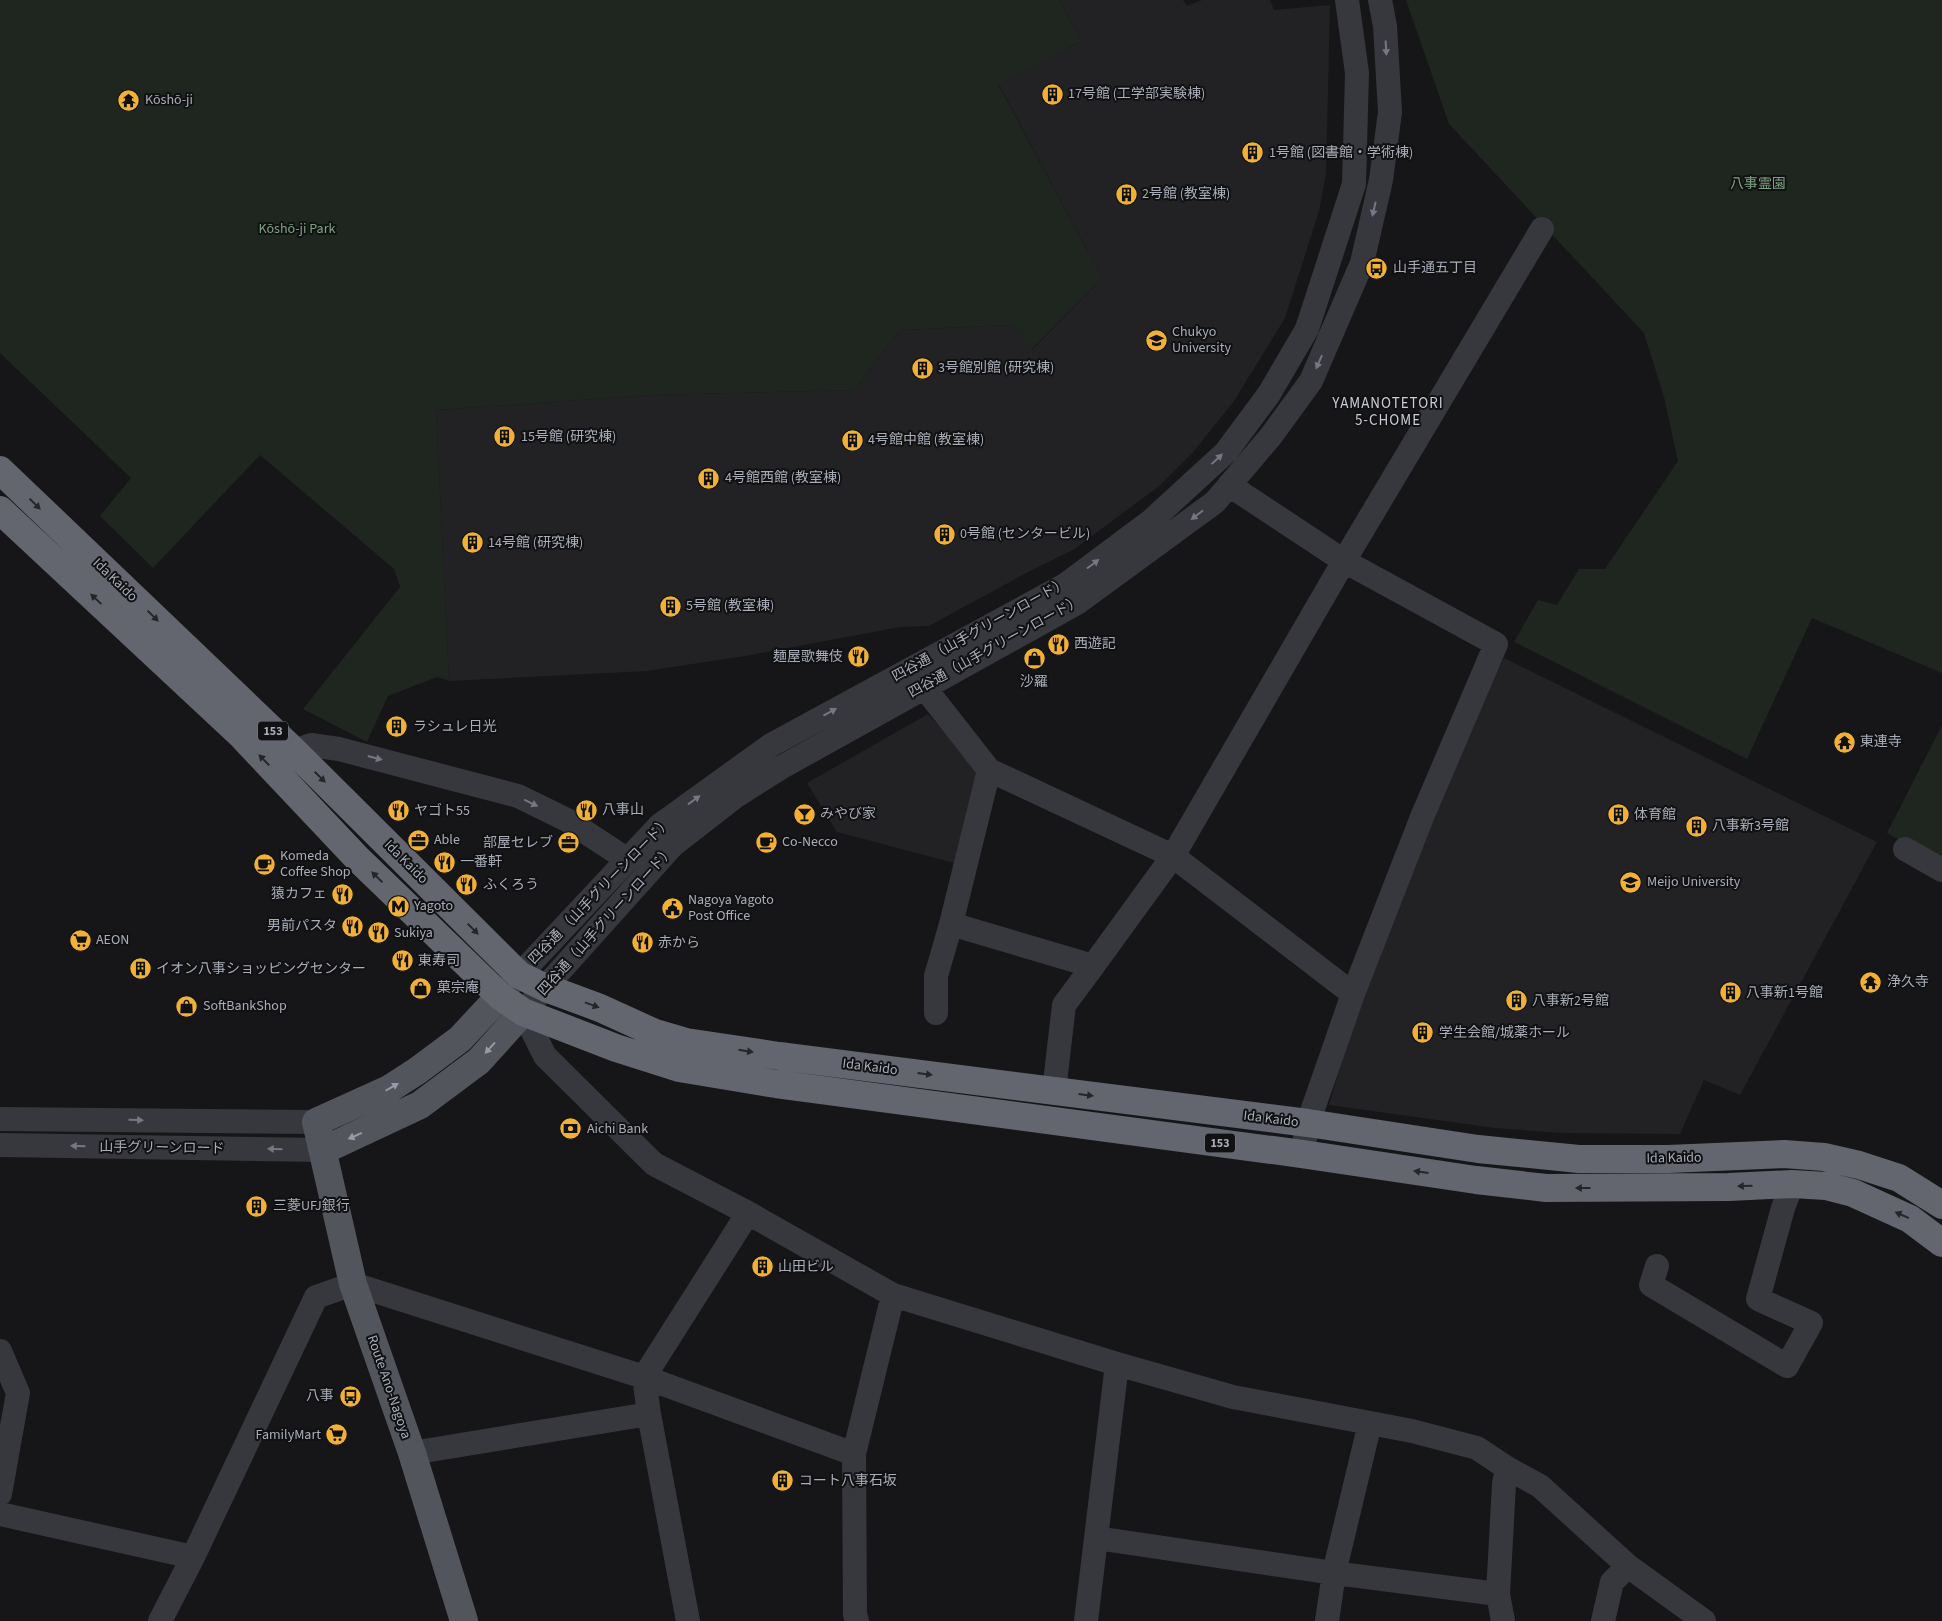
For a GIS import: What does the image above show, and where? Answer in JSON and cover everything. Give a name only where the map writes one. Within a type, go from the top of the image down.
[{"type":"highway","name":"Ida Kaido","points":[[0,470],[294,751],[519,975],[546,988],[600,1008],[654,1033],[686,1042],[779,1056],[1308,1123],[1478,1149],[1579,1159],[1668,1159],[1784,1154],[1824,1157],[1859,1165],[1898,1178],[1942,1205]]},
{"type":"highway","name":"Ida Kaido","points":[[0,510],[240,734],[357,858],[500,996],[523,1012],[616,1048],[679,1068],[786,1086],[1546,1188],[1729,1187],[1792,1184],[1826,1186],[1853,1193],[1910,1219],[1942,1243]]},
{"type":"main road","points":[[316,1122],[389,1089],[417,1071],[460,1039],[500,996]]},
{"type":"main road","points":[[324,1150],[420,1105],[479,1061],[523,1012]]},
{"type":"main road","name":"Route Ano-Nagoya","points":[[316,1122],[324,1150],[353,1284],[412,1452],[464,1621]]},
{"type":"street","name":"四谷通 （山手グリーンロード）","points":[[500,996],[660,825],[771,745],[1065,585],[1152,520],[1226,452],[1269,394],[1306,329],[1354,184],[1357,73],[1347,0]]},
{"type":"street","name":"四谷通（山手グリーンロード）","points":[[523,1012],[673,844],[736,796],[782,767],[1077,603],[1215,502],[1271,436],[1310,381],[1362,263],[1381,180],[1390,112],[1385,26],[1380,0]]},
{"type":"street","points":[[1054,1091],[1064,1005],[1173,856],[1344,561],[1542,229]]},
{"type":"street","points":[[1229,485],[1344,561],[1496,644],[1422,817],[1353,994],[1308,1123],[1302,1154]]},
{"type":"street","points":[[924,687],[989,770],[1173,856],[1353,994]]},
{"type":"street","points":[[294,751],[311,745],[339,748],[518,796],[568,820],[628,860]]},
{"type":"street","points":[[936,1012],[936,976],[951,924],[989,770]]},
{"type":"street","points":[[1905,849],[1942,870]]},
{"type":"street","points":[[951,924],[1093,966]]},
{"type":"street","points":[[523,1012],[545,1056],[654,1164],[748,1213],[893,1295],[1232,1398],[1412,1431],[1477,1448],[1540,1486],[1628,1566],[1704,1621]]},
{"type":"street","name":"山手グリーンロード","points":[[0,1119],[316,1122]]},
{"type":"street","name":"山手グリーンロード","points":[[0,1145],[324,1150]]},
{"type":"street","points":[[1657,1266],[1652,1285],[1787,1366],[1811,1323],[1758,1299],[1783,1208],[1792,1184]]},
{"type":"street","points":[[688,1621],[649,1414],[644,1377],[748,1213]]},
{"type":"street","points":[[160,1621],[194,1558],[316,1297],[353,1284],[644,1377],[854,1454]]},
{"type":"street","points":[[857,1621],[855,1614],[854,1454],[893,1295]]},
{"type":"street","points":[[0,1351],[18,1393],[0,1494]]},
{"type":"street","points":[[1086,1621],[1117,1364]]},
{"type":"street","points":[[412,1452],[649,1414]]},
{"type":"street","points":[[1327,1621],[1334,1573],[1370,1423]]},
{"type":"street","points":[[1503,1621],[1498,1594],[1504,1484],[1508,1468]]},
{"type":"street","points":[[0,1514],[194,1558]]},
{"type":"street","points":[[1096,1538],[1334,1573],[1498,1594]]},
{"type":"street","points":[[1603,1621],[1612,1582],[1628,1566]]},
{"type":"shaded area","name":"Chukyo University","points":[[1059,0],[1183,0],[1187,6],[1202,0],[1270,0],[1274,10],[1330,5],[1326,174],[1319,211],[1285,318],[1234,401],[1194,451],[1158,487],[1073,550],[1028,572],[929,626],[900,627],[745,656],[646,671],[449,681],[436,410],[651,395],[854,390],[900,330],[1011,325],[1032,350],[1102,278],[998,83],[1082,41]]},
{"type":"shaded area","name":"Meijo University","points":[[1504,658],[1877,842],[1740,1095],[1704,1080],[1680,1134],[1563,1133],[1495,1128],[1329,1105],[1346,1047],[1392,923],[1472,722]]},
{"type":"shaded area","points":[[928,714],[977,767],[979,772],[959,859],[954,863],[837,832],[807,783]]},
{"type":"green space","name":"Kōshō-ji Park","points":[[0,0],[1059,0],[1082,41],[998,84],[1102,278],[1031,350],[1010,325],[900,330],[854,390],[651,395],[436,410],[449,681],[437,677],[388,696],[367,742],[303,709],[400,587],[394,569],[260,455],[153,568],[100,516],[131,478],[0,353]]},
{"type":"green space","name":"八事霊園","points":[[1406,0],[1942,0],[1942,673],[1812,618],[1747,759],[1514,642],[1538,600],[1557,605],[1579,569],[1605,569],[1678,461],[1664,397],[1644,333],[1449,124]]},
{"type":"green space","points":[[1942,725],[1942,864],[1887,833]]},
{"type":"place","name":"17号館 (工学部実験棟)","points":[[1052,94]]},
{"type":"place","name":"Kōshō-ji","points":[[129,100]]},
{"type":"place","name":"1号館 (図書館・学術棟)","points":[[1253,153]]},
{"type":"place","name":"2号館 (教室棟)","points":[[1126,194]]},
{"type":"place","name":"山手通五丁目","points":[[1377,268]]},
{"type":"place","name":"Chukyo University","points":[[1156,340]]},
{"type":"place","name":"3号館別館 (研究棟)","points":[[922,368]]},
{"type":"place","name":"15号館 (研究棟)","points":[[505,437]]},
{"type":"place","name":"4号館中館 (教室棟)","points":[[852,440]]},
{"type":"place","name":"4号館西館 (教室棟)","points":[[709,478]]},
{"type":"place","name":"0号館 (センタービル)","points":[[944,534]]},
{"type":"place","name":"14号館 (研究棟)","points":[[472,543]]},
{"type":"place","name":"5号館 (教室棟)","points":[[670,606]]},
{"type":"place","name":"西遊記","points":[[1058,644]]},
{"type":"place","name":"麺屋歌舞伎","points":[[859,657]]},
{"type":"place","name":"沙羅","points":[[1034,659]]},
{"type":"place","name":"ラシュレ日光","points":[[397,727]]},
{"type":"place","name":"東連寺","points":[[1844,742]]},
{"type":"place","name":"八事山","points":[[586,810]]},
{"type":"place","name":"ヤゴト55","points":[[398,811]]},
{"type":"place","name":"みやび家","points":[[804,814]]},
{"type":"place","name":"体育館","points":[[1618,815]]},
{"type":"place","name":"八事新3号館","points":[[1696,826]]},
{"type":"place","name":"Able","points":[[418,840]]},
{"type":"place","name":"Co-Necco","points":[[766,842]]},
{"type":"place","name":"部屋セレブ","points":[[569,843]]},
{"type":"place","name":"一番軒","points":[[444,862]]},
{"type":"place","name":"Komeda Coffee Shop","points":[[264,864]]},
{"type":"place","name":"Meijo University","points":[[1631,882]]},
{"type":"place","name":"ふくろう","points":[[467,885]]},
{"type":"place","name":"猿カフェ","points":[[343,894]]},
{"type":"place","name":"Yagoto","points":[[398,906]]},
{"type":"place","name":"Nagoya Yagoto Post Office","points":[[672,908]]},
{"type":"place","name":"男前パスタ","points":[[353,926]]},
{"type":"place","name":"Sukiya","points":[[378,933]]},
{"type":"place","name":"AEON","points":[[80,940]]},
{"type":"place","name":"赤から","points":[[642,943]]},
{"type":"place","name":"東寿司","points":[[402,961]]},
{"type":"place","name":"イオン八事ショッピングセンター","points":[[140,969]]},
{"type":"place","name":"浄久寺","points":[[1871,982]]},
{"type":"place","name":"菓宗庵","points":[[421,988]]},
{"type":"place","name":"八事新1号館","points":[[1730,993]]},
{"type":"place","name":"八事新2号館","points":[[1516,1001]]},
{"type":"place","name":"SoftBankShop","points":[[187,1006]]},
{"type":"place","name":"学生会館/城薬ホール","points":[[1423,1033]]},
{"type":"place","name":"Aichi Bank","points":[[571,1129]]},
{"type":"place","name":"三菱UFJ銀行","points":[[257,1206]]},
{"type":"place","name":"山田ビル","points":[[762,1267]]},
{"type":"place","name":"八事","points":[[350,1396]]},
{"type":"place","name":"FamilyMart","points":[[337,1435]]},
{"type":"place","name":"コート八事石坂","points":[[783,1481]]},
{"type":"district","name":"YAMANOTETORI 5-CHOME","points":[[1388,412]]}]
